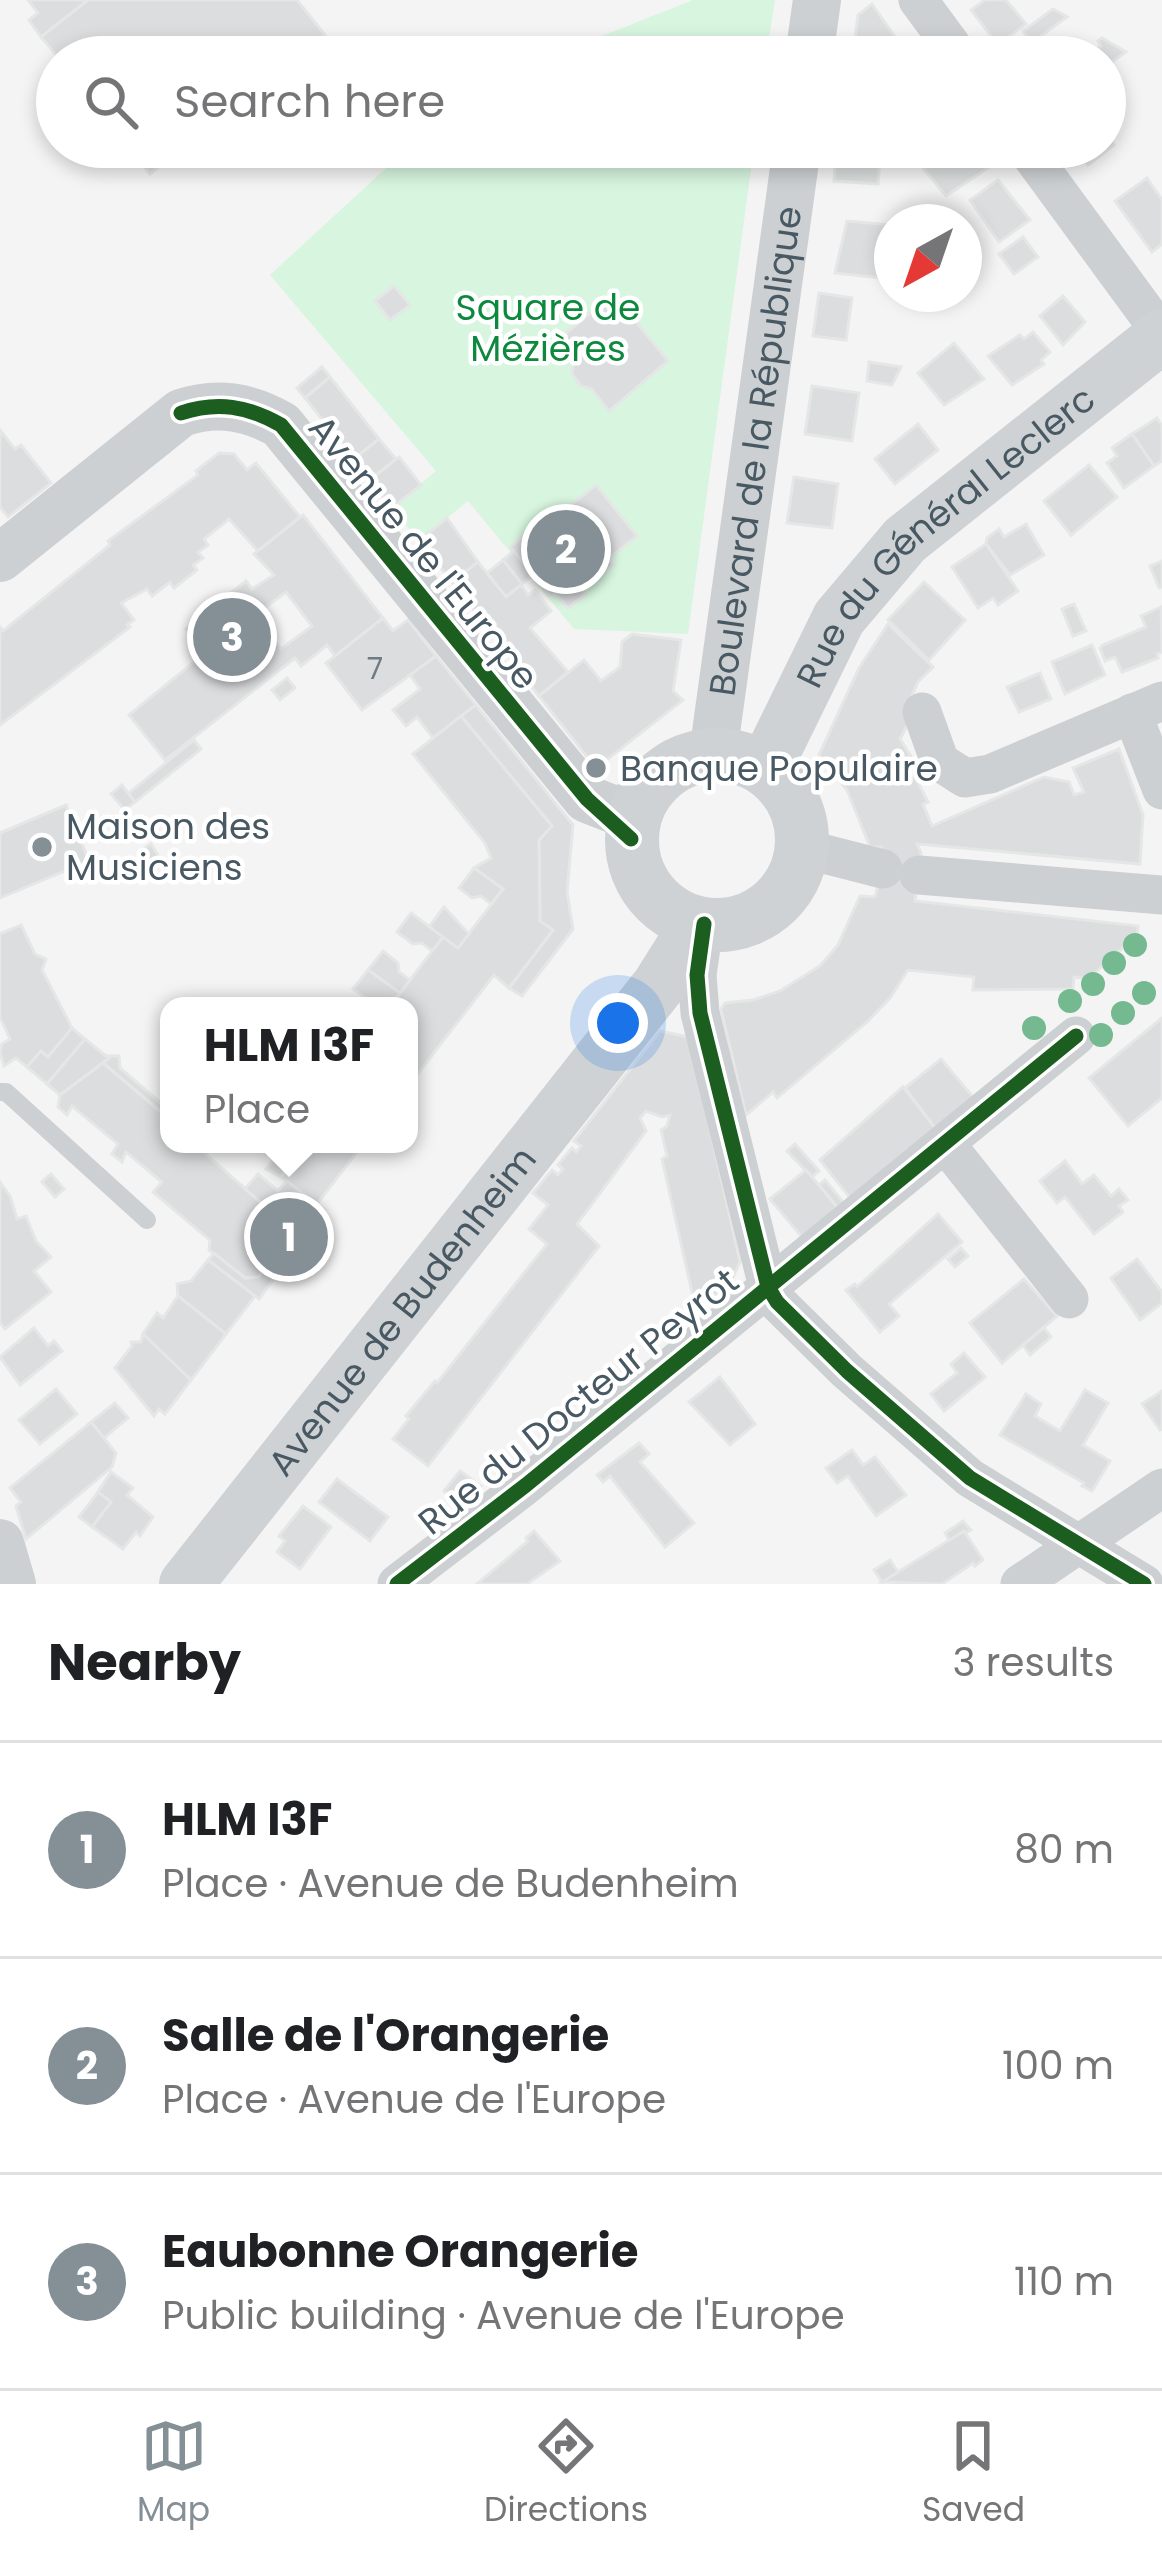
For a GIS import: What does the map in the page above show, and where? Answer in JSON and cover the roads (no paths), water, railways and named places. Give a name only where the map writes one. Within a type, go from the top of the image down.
[{"type":"main road","name":"Rue du Général Leclerc","points":[[765,769],[839,618],[905,541],[1162,335]]},
{"type":"main road","points":[[713,754],[740,758],[765,769],[794,803],[801,825],[796,870],[770,907],[749,919],[691,932],[647,889],[635,866],[631,839],[639,804],[652,784],[690,758],[713,754]]},
{"type":"main road","name":"Avenue de Budenheim","points":[[194,1578],[618,1036],[691,932]]},
{"type":"street","points":[[812,36],[817,0]]},
{"type":"street","points":[[918,0],[945,36]]},
{"type":"street","name":"Boulevard de la République","points":[[713,754],[794,168]]},
{"type":"street","points":[[1040,168],[1162,335]]},
{"type":"street","name":"Avenue de l'Europe","points":[[0,558],[181,413],[218,404],[261,413],[281,425],[587,799],[615,810],[639,804]]},
{"type":"street","points":[[922,712],[940,762],[965,778],[990,774],[1147,707],[1162,790]]},
{"type":"street","points":[[801,848],[901,872],[1161,890]]},
{"type":"street","points":[[691,932],[700,1012],[768,1287],[777,1302],[847,1371],[970,1478],[1144,1584]]},
{"type":"street","name":"Rue du Docteur Peyrot","points":[[397,1584],[526,1485],[1076,1036]]},
{"type":"street","points":[[945,1143],[1069,1299]]},
{"type":"street","points":[[1019,1584],[1162,1488]]},
{"type":"street","points":[[0,1543],[12,1584]]},
{"type":"lane","points":[[0,1092],[6,1092],[147,1220]]},
{"type":"place","name":"Salle de l'Orangerie","points":[[566,549]]},
{"type":"place","name":"Eaubonne Orangerie","points":[[232,637]]},
{"type":"place","name":"Banque Populaire","points":[[596,768]]},
{"type":"place","name":"Maison des Musiciens","points":[[42,847]]},
{"type":"place","name":"HLM I3F","points":[[289,1237]]},
{"type":"park label","name":"Square de Mézières","points":[[548,328]]}]
